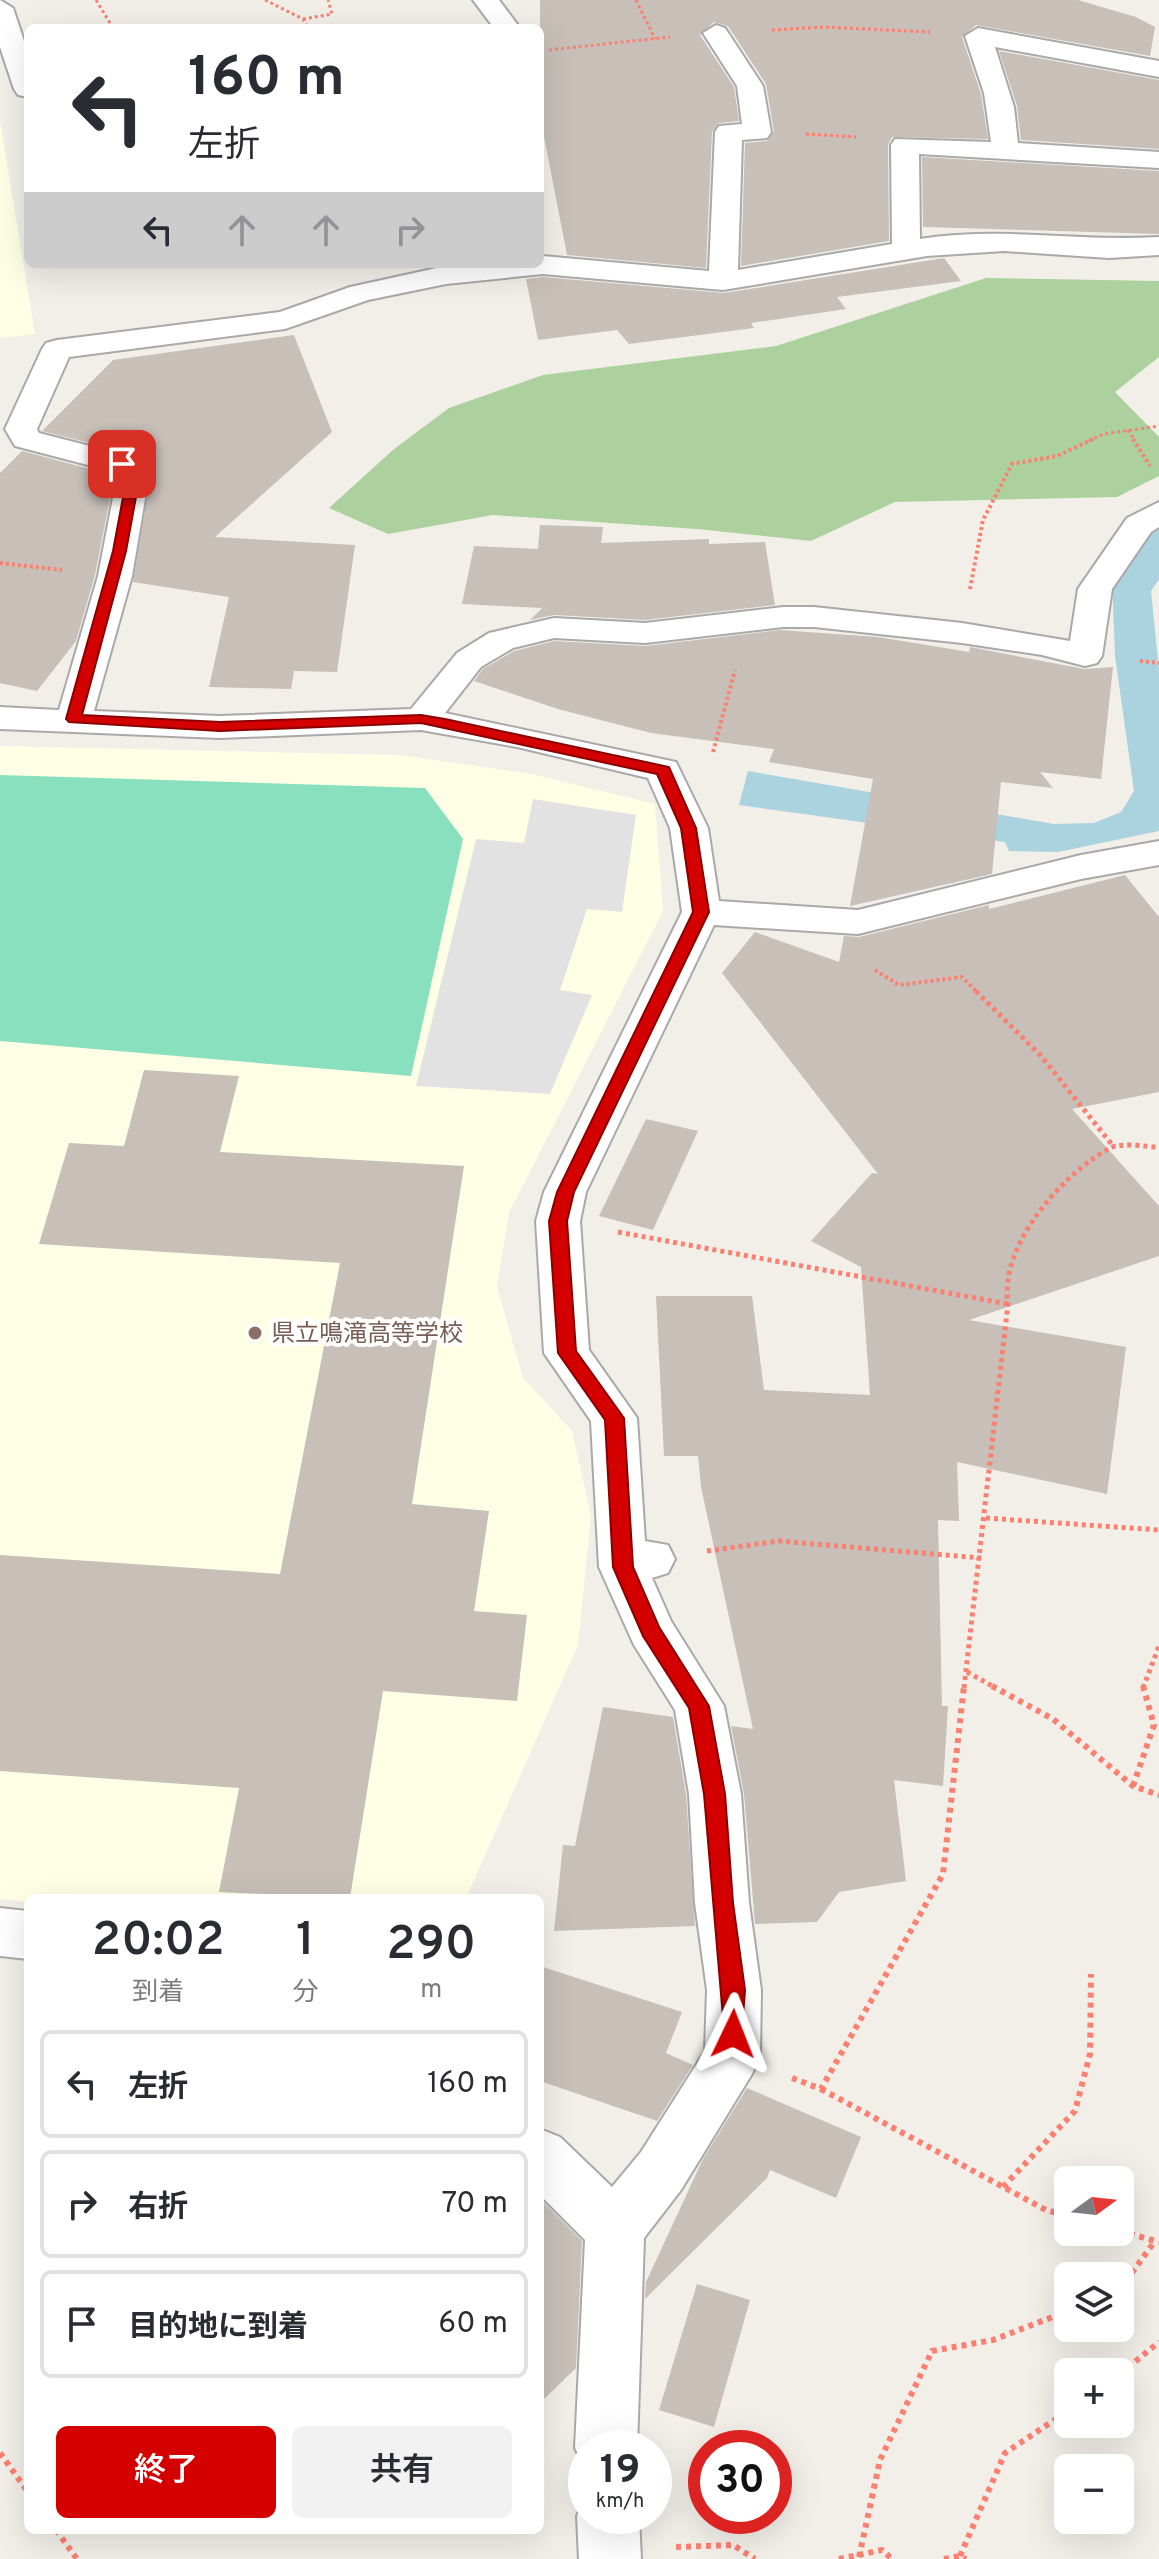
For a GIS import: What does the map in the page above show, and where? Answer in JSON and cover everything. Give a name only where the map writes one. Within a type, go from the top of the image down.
[{"type":"street","points":[[486,0],[504,24]]},
{"type":"street","points":[[0,8],[24,80]]},
{"type":"street","points":[[716,33],[750,86],[757,132],[729,132],[723,281]]},
{"type":"street","points":[[1005,153],[1005,119],[999,89],[978,36],[1159,69]]},
{"type":"street","points":[[906,250],[905,145],[1159,160]]},
{"type":"street","points":[[544,258],[723,281],[906,250],[1004,242],[1109,249],[1159,246]]},
{"type":"street","points":[[346,268],[360,293]]},
{"type":"street","points":[[74,719],[115,576],[133,475],[122,464],[26,439],[21,429],[57,349],[285,320],[360,293],[486,268]]},
{"type":"street","points":[[421,719],[469,660],[501,640],[554,628],[645,633],[744,621],[814,617],[962,633],[1045,645],[1085,656],[1095,589],[1139,525],[1159,512]]},
{"type":"street","points":[[0,718],[220,727],[421,719],[517,736],[663,770],[684,818],[701,912],[565,1192],[558,1221],[567,1353],[614,1418],[651,1631],[699,1706],[715,1794],[722,1903],[734,1990],[732,2056],[661,2171],[615,2229],[607,2430]]},
{"type":"street","points":[[701,912],[858,922],[1081,867],[1159,853]]},
{"type":"street","points":[[0,1932],[24,1935]]},
{"type":"street","points":[[544,2160],[615,2229]]},
{"type":"path","points":[[96,0],[111,24]]},
{"type":"path","points":[[265,0],[303,19],[306,24]]},
{"type":"path","points":[[303,19],[332,14],[328,0]]},
{"type":"path","points":[[636,0],[655,39]]},
{"type":"path","points":[[757,132],[885,138],[905,145]]},
{"type":"path","points":[[962,633],[983,520],[1012,464],[1057,456],[1103,434],[1159,426]]},
{"type":"path","points":[[1128,430],[1151,468]]},
{"type":"path","points":[[684,818],[730,699],[744,621]]},
{"type":"path","points":[[806,921],[814,931],[899,985],[962,977],[1041,1056],[1113,1146]]},
{"type":"path","points":[[821,2089],[943,1874],[986,1518],[1008,1304],[1005,1285],[1018,1240],[1066,1183],[1113,1146],[1159,1147]]},
{"type":"path","points":[[558,1221],[1008,1304]]},
{"type":"path","points":[[986,1518],[1159,1530]]},
{"type":"path","points":[[637,1563],[779,1541],[981,1558]]},
{"type":"path","points":[[1133,1786],[1154,1725],[1142,1689],[1159,1646]]},
{"type":"path","points":[[967,1672],[1053,1719],[1133,1786],[1159,1795]]},
{"type":"path","points":[[1003,2187],[1075,2111],[1090,2054],[1091,1974]]},
{"type":"path","points":[[732,2056],[821,2089],[1054,2212]]},
{"type":"path","points":[[1134,2235],[1157,2241],[1134,2271]]},
{"type":"path","points":[[859,2557],[880,2460],[932,2351],[993,2340],[1054,2316]]},
{"type":"path","points":[[1134,2363],[1159,2342]]},
{"type":"path","points":[[944,2559],[963,2557],[1005,2453],[1054,2420]]},
{"type":"path","points":[[0,2453],[24,2486]]},
{"type":"path","points":[[59,2534],[77,2559]]},
{"type":"path","points":[[609,2541],[733,2545],[755,2559]]},
{"type":"path","points":[[839,2559],[882,2550],[892,2559]]},
{"type":"shaded area","points":[[0,121],[35,334],[0,338]]},
{"type":"shaded area","name":"県立鳴滝高等学校","points":[[0,746],[400,755],[532,774],[655,804],[663,911],[509,1213],[497,1287],[523,1378],[572,1431],[591,1516],[578,1645],[468,1894],[24,1894],[24,1902],[0,1899]]},
{"type":"shaded area","points":[[533,799],[636,815],[622,912],[587,909],[560,990],[592,995],[550,1094],[416,1086],[476,839],[524,843]]},
{"type":"green space","points":[[986,278],[1159,281],[1159,357],[1115,392],[1159,437],[1159,476],[1117,497],[895,502],[811,541],[697,529],[493,515],[388,534],[329,508],[394,449],[449,408],[543,375],[776,346]]},
{"type":"green space","points":[[0,775],[425,788],[463,839],[411,1076],[0,1041]]},
{"type":"water","points":[[1159,523],[1159,579],[1151,591],[1159,670],[1159,831],[1058,852],[1009,851],[1005,842],[739,805],[748,771],[1054,824],[1094,823],[1121,812],[1134,791],[1115,656],[1112,578]]},
{"type":"building","points":[[540,0],[1078,0],[1136,17],[1155,27],[1150,56],[976,25],[962,37],[981,94],[988,139],[892,137],[888,145],[889,241],[741,266],[745,143],[767,141],[774,131],[766,84],[728,26],[714,22],[700,35],[734,87],[739,121],[719,123],[712,132],[706,268],[567,255],[544,137],[544,24],[540,24]]},
{"type":"building","points":[[999,51],[1159,80],[1159,149],[1021,140],[1017,106]]},
{"type":"building","points":[[922,157],[1159,171],[1159,234],[923,227]]},
{"type":"building","points":[[944,258],[961,281],[837,297],[846,309],[751,323],[754,328],[629,344],[617,330],[538,340],[526,279],[543,277],[724,293]]},
{"type":"building","points":[[294,335],[332,432],[215,537],[355,545],[337,672],[294,671],[291,689],[209,687],[229,597],[133,582],[151,473],[134,454],[42,431],[113,360]]},
{"type":"building","points":[[22,451],[109,474],[114,478],[95,575],[76,641],[37,691],[0,683],[0,473]]},
{"type":"building","points":[[540,525],[603,527],[601,543],[709,539],[709,544],[765,542],[775,605],[645,620],[554,615],[530,620],[542,608],[462,604],[474,546],[538,549]]},
{"type":"building","points":[[780,630],[878,637],[969,652],[970,647],[1084,669],[1113,667],[1101,779],[1040,772],[1053,788],[1001,782],[992,874],[850,906],[873,779],[769,762],[774,749],[651,733],[558,709],[474,681],[483,669],[514,651],[554,641],[645,646]]},
{"type":"building","points":[[1125,875],[1159,917],[1159,1092],[1072,1109],[1159,1206],[1159,1256],[969,1320],[1126,1347],[1107,1494],[957,1462],[959,1521],[938,1520],[942,1706],[948,1706],[943,1786],[894,1780],[906,1881],[839,1892],[817,1922],[755,1924],[744,1794],[731,1726],[753,1729],[701,1487],[698,1456],[664,1456],[656,1296],[752,1296],[764,1390],[870,1395],[861,1267],[811,1241],[872,1173],[878,1174],[722,973],[755,932],[839,962],[844,936],[859,937],[989,905],[989,909]]},
{"type":"building","points":[[144,1070],[239,1076],[220,1152],[464,1166],[412,1504],[489,1511],[474,1611],[527,1615],[517,1701],[383,1691],[351,1894],[219,1892],[239,1788],[0,1771],[0,1555],[280,1574],[340,1263],[39,1244],[69,1143],[124,1146]]},
{"type":"building","points":[[646,1119],[698,1131],[653,1230],[599,1216]]},
{"type":"building","points":[[603,1707],[673,1717],[686,1794],[695,1926],[554,1931],[563,1845],[575,1846]]},
{"type":"building","points":[[544,1967],[682,2012],[666,2053],[693,2065],[657,2121],[544,2082]]},
{"type":"building","points":[[747,2088],[861,2137],[836,2198],[770,2170],[767,2178],[645,2299],[646,2282],[703,2159]]},
{"type":"building","points":[[544,2203],[582,2241],[576,2368],[544,2399]]},
{"type":"building","points":[[697,2284],[750,2300],[714,2427],[659,2410]]},
{"type":"place","name":"県立鳴滝高等学校","points":[[255,1333]]},
{"type":"route","points":[[122,464],[133,475],[115,576],[74,719],[220,727],[421,719],[445,723],[517,736],[663,770],[689,828],[701,912],[565,1192],[558,1221],[567,1353],[614,1418],[623,1567],[651,1631],[699,1706],[715,1794],[722,1903],[734,1990],[733,2034]]}]
